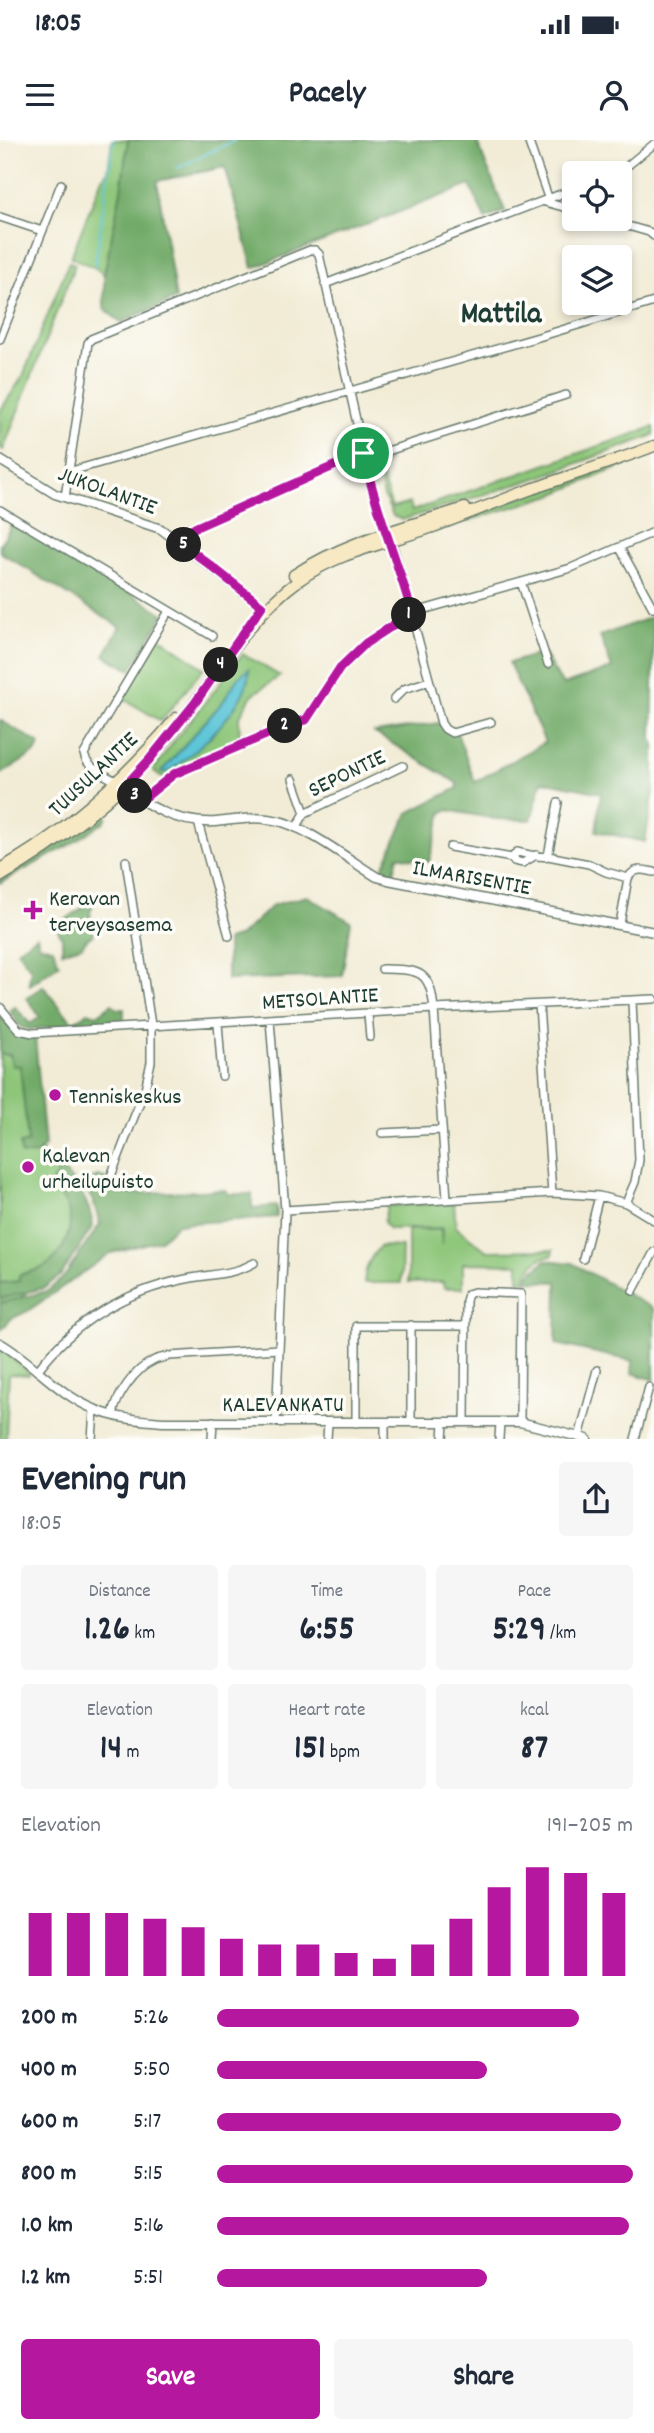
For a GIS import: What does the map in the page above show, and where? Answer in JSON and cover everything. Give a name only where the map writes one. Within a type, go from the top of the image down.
[{"type":"main road","name":"TUUSULANTIE","points":[[0,877],[73,831],[120,784],[201,692],[264,608],[293,576],[346,546],[389,537],[654,446]]},
{"type":"main road","name":"TUUSULANTIE","points":[[0,869],[60,830],[120,784]]},
{"type":"street","points":[[528,140],[547,201]]},
{"type":"street","points":[[632,162],[654,144]]},
{"type":"street","points":[[0,339],[61,184]]},
{"type":"street","points":[[325,284],[562,194]]},
{"type":"street","points":[[547,201],[562,206]]},
{"type":"street","points":[[0,217],[42,231]]},
{"type":"street","points":[[632,227],[654,236]]},
{"type":"street","points":[[65,497],[88,343],[91,339],[315,250],[319,254],[372,491],[412,613],[441,723],[452,733],[491,722]]},
{"type":"street","points":[[68,472],[654,302]]},
{"type":"street","points":[[174,537],[364,456],[566,395]]},
{"type":"street","name":"JUKOLANTIE","points":[[0,460],[55,494],[152,525],[174,537],[264,608]]},
{"type":"street","points":[[0,510],[212,636]]},
{"type":"street","points":[[142,800],[174,774],[306,720],[340,668],[366,643],[412,613],[571,568],[654,532]]},
{"type":"street","points":[[620,548],[653,608]]},
{"type":"street","points":[[521,582],[548,664]]},
{"type":"street","points":[[120,784],[91,766],[85,760],[84,754],[169,611]]},
{"type":"street","points":[[394,699],[404,689],[429,681]]},
{"type":"street","name":"SEPONTIE","points":[[120,784],[170,816],[198,822],[272,819],[296,828],[305,813],[403,766]]},
{"type":"street","points":[[293,779],[305,813]]},
{"type":"street","points":[[548,856],[558,803]]},
{"type":"street","points":[[198,822],[229,936]]},
{"type":"street","name":"ILMARISENTIE","points":[[296,828],[377,877],[654,932]]},
{"type":"street","points":[[450,847],[512,858],[517,852],[548,856],[589,864],[628,878]]},
{"type":"street","points":[[111,1176],[152,1062],[151,1026],[126,862]]},
{"type":"street","points":[[620,924],[628,878],[637,870],[654,872]]},
{"type":"street","points":[[382,969],[412,970],[422,974],[429,982],[434,1009],[447,1199]]},
{"type":"street","name":"METSOLANTIE","points":[[0,1007],[16,1028],[23,1032],[654,999]]},
{"type":"street","points":[[626,1203],[635,1182],[639,1160],[632,1001]]},
{"type":"street","points":[[539,1005],[552,1193]]},
{"type":"street","points":[[368,1014],[370,1037]]},
{"type":"street","points":[[270,1020],[285,1210],[276,1422]]},
{"type":"street","points":[[218,1023],[222,1076]]},
{"type":"street","points":[[382,1133],[442,1130]]},
{"type":"street","points":[[285,1210],[552,1193],[598,1195],[626,1203],[654,1220]]},
{"type":"street","points":[[583,1259],[598,1195]]},
{"type":"street","points":[[633,1291],[654,1252]]},
{"type":"street","points":[[37,1371],[67,1338],[101,1311],[134,1293],[187,1279],[241,1270],[254,1263]]},
{"type":"street","points":[[465,1422],[465,1326],[468,1294],[474,1292],[521,1294],[520,1422]]},
{"type":"street","points":[[411,1325],[411,1422]]},
{"type":"street","points":[[356,1423],[356,1326],[465,1326]]},
{"type":"street","name":"KALEVANKATU","points":[[0,1343],[67,1394],[94,1410],[113,1415],[163,1422],[520,1422],[563,1436],[583,1438]]},
{"type":"street","points":[[113,1415],[114,1406],[122,1391],[152,1361],[169,1356],[279,1349]]},
{"type":"street","points":[[583,1438],[597,1370]]},
{"type":"street","points":[[635,1439],[649,1387]]},
{"type":"street","points":[[92,1439],[94,1410]]},
{"type":"street","points":[[212,1439],[213,1422]]},
{"type":"street","points":[[499,1439],[500,1422]]},
{"type":"street","points":[[327,1439],[328,1423]]},
{"type":"street","points":[[385,1423],[385,1439]]},
{"type":"street","points":[[443,1439],[444,1423]]},
{"type":"green space","points":[[112,140],[128,140],[104,275],[96,268],[71,257],[102,178],[108,171]]},
{"type":"green space","points":[[128,140],[476,140],[505,211],[485,219],[470,185],[253,268],[225,167],[157,181],[176,299],[121,322],[104,309],[104,275]]},
{"type":"green space","points":[[69,262],[75,264],[3,450],[0,448],[0,411],[23,376]]},
{"type":"green space","points":[[654,427],[654,435],[540,477],[402,520],[393,516],[384,497],[375,463],[386,457],[389,461],[379,468],[392,508],[410,503],[412,511]]},
{"type":"green space","points":[[654,453],[552,495],[434,531],[504,503]]},
{"type":"green space","points":[[14,521],[164,614],[131,670],[104,655],[120,627],[0,552],[0,545]]},
{"type":"green space","points":[[654,616],[654,790],[645,842],[596,831],[601,793],[542,781],[531,820],[496,819],[447,810],[442,813],[429,862],[398,856],[393,877],[380,874],[408,813],[458,788],[457,783],[375,733],[438,723],[457,733],[475,782],[545,742],[509,663],[543,653],[563,685],[612,668],[600,636]]},
{"type":"green space","points":[[159,637],[204,668],[161,721],[122,698]]},
{"type":"green space","points":[[243,654],[280,676],[252,695],[239,718],[240,743],[165,779],[153,771]],"holes":[[[222,703],[233,708],[210,737],[162,771]]]},
{"type":"green space","points":[[0,720],[40,744],[35,753],[0,775]]},
{"type":"green space","points":[[101,811],[107,817],[104,822],[73,843],[0,883],[0,880]]},
{"type":"green space","points":[[307,896],[351,922],[342,976],[227,980],[227,940],[240,936],[273,905]]},
{"type":"green space","points":[[94,900],[90,913],[94,934],[82,946],[62,952],[62,938],[56,926]]},
{"type":"green space","points":[[37,936],[39,945],[53,948],[59,964],[30,985],[31,969],[17,950]]},
{"type":"green space","points":[[43,986],[73,1023],[88,1012],[97,1015],[112,1004],[117,1009],[124,1009],[124,1021],[29,1029],[21,1027],[10,1011],[15,1007],[30,1024],[40,1017],[27,998]]},
{"type":"green space","points":[[0,1014],[14,1031],[35,1036],[45,1146],[36,1154],[21,1155],[20,1144],[28,1142],[20,1066],[12,1066],[10,1055],[0,1054]]},
{"type":"green space","name":"Kalevan urheilupuisto","points":[[0,1047],[23,1048],[37,1146],[75,1189],[85,1210],[49,1273],[0,1316]]},
{"type":"green space","points":[[61,1169],[82,1194],[93,1226],[61,1275],[44,1288],[0,1299],[0,1283],[19,1281],[19,1275],[45,1266],[57,1255],[66,1241],[70,1217],[52,1181]]},
{"type":"green space","points":[[98,1176],[112,1181],[118,1194],[225,1190],[229,1194],[252,1194],[252,1208],[277,1206],[277,1217],[178,1224],[160,1240],[111,1253],[28,1311],[11,1319],[0,1331],[0,1303],[48,1291],[64,1277],[100,1224],[93,1201],[82,1182]]},
{"type":"green space","points":[[454,1203],[456,1227],[487,1251],[553,1250],[552,1256],[538,1260],[523,1281],[519,1281],[519,1264],[463,1263],[463,1288],[444,1288],[443,1282],[408,1283],[408,1230],[441,1230],[442,1245],[442,1228],[389,1229],[384,1222],[387,1206]]},
{"type":"green space","points":[[381,1246],[402,1247],[401,1283],[364,1283],[369,1263]]},
{"type":"green space","points":[[546,1260],[572,1263],[654,1309],[654,1380],[632,1373],[633,1361],[556,1344],[557,1282],[526,1281]]},
{"type":"green space","points":[[0,1349],[29,1372],[29,1375],[9,1374],[6,1439],[0,1439]]},
{"type":"water","points":[[249,669],[241,698],[231,713],[178,765],[166,773],[162,771],[222,703],[238,678]]},
{"type":"waterway","points":[[95,266],[113,140]]},
{"type":"waterway","points":[[177,168],[235,140]]},
{"type":"place","name":"Keravan terveysasema","points":[[33,910]]},
{"type":"place","name":"Tenniskeskus","points":[[55,1095]]},
{"type":"place","name":"Kalevan urheilupuisto","points":[[28,1167]]},
{"type":"district","name":"Mattila","points":[[501,312]]},
{"type":"route","points":[[363,453],[372,491],[395,553],[412,613],[366,643],[340,668],[306,720],[174,774],[142,800],[134,795],[124,787],[195,703],[262,606],[174,537],[363,453]]}]
